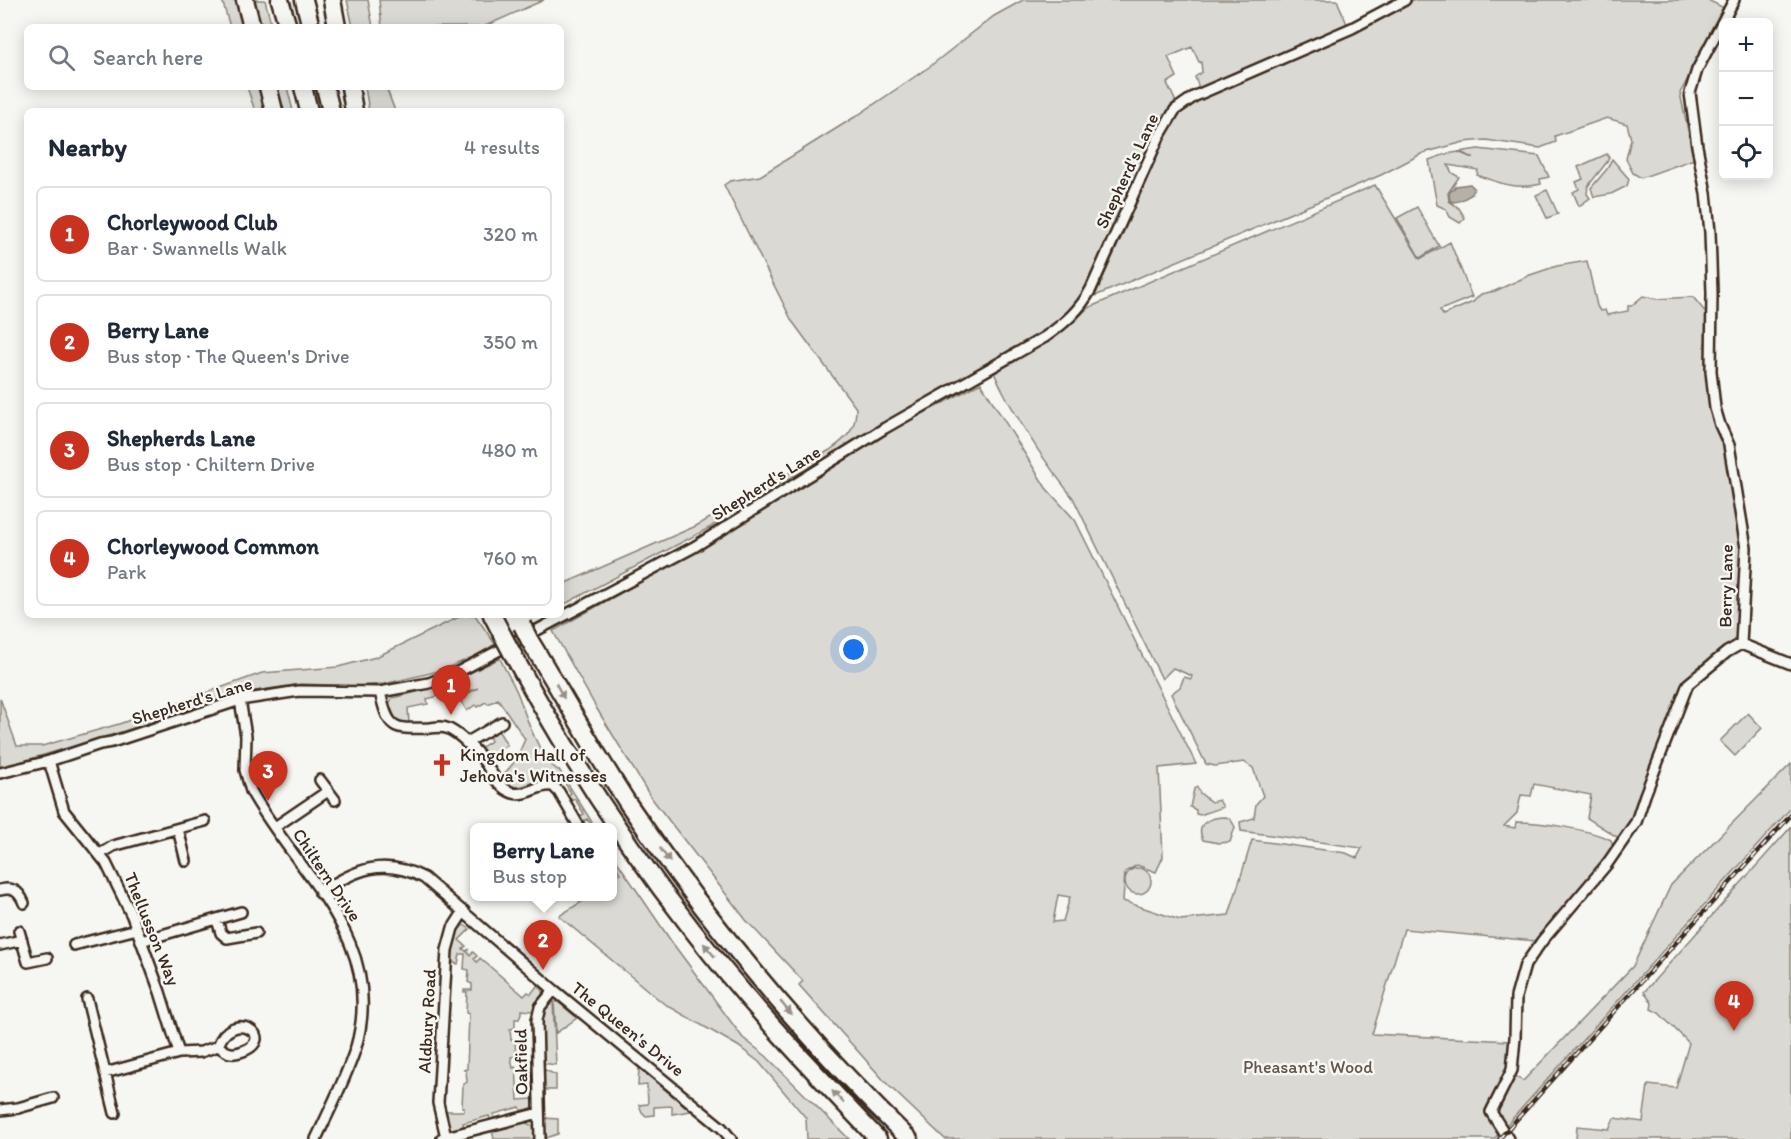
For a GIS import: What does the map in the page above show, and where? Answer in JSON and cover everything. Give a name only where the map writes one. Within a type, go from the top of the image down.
[{"type":"highway","points":[[245,0],[251,24]]},
{"type":"highway","points":[[280,0],[287,24]]},
{"type":"highway","points":[[304,0],[310,24]]},
{"type":"highway","points":[[332,0],[336,24]]},
{"type":"highway","points":[[269,90],[273,108]]},
{"type":"highway","points":[[304,90],[308,108]]},
{"type":"highway","points":[[326,90],[330,108]]},
{"type":"highway","points":[[350,90],[354,108]]},
{"type":"highway","points":[[494,618],[558,736],[614,823]]},
{"type":"highway","points":[[519,620],[577,722],[629,805],[708,915],[805,1031],[909,1139]]},
{"type":"highway","points":[[617,827],[694,933],[787,1043],[878,1139]]},
{"type":"street","name":"Shepherd's Lane","points":[[564,616],[694,547],[885,429],[1046,337],[1066,322],[1085,302],[1159,137],[1175,110],[1195,96],[1352,28],[1405,0]]},
{"type":"street","name":"Berry Lane","points":[[1508,1139],[1491,1112],[1512,1070],[1516,997],[1525,965],[1542,941],[1607,864],[1636,822],[1688,684],[1727,652],[1742,644],[1746,548],[1730,445],[1715,408],[1711,371],[1710,232],[1690,93],[1697,70],[1734,0]]},
{"type":"street","name":"Shepherd's Lane","points":[[0,773],[50,761],[240,700],[300,691],[380,692],[429,683],[458,672],[560,618]]},
{"type":"street","points":[[1742,644],[1791,664]]},
{"type":"street","points":[[380,692],[388,720],[396,726],[407,729],[446,728],[482,758],[500,785],[512,792],[522,793],[546,784],[553,786],[577,823]]},
{"type":"street","name":"Chiltern Drive","points":[[240,700],[246,736],[244,757],[247,780],[257,801],[337,915],[351,944],[360,975],[364,1003],[360,1030],[350,1065],[316,1139]]},
{"type":"street","points":[[466,743],[502,722]]},
{"type":"street","name":"Thellusson Way","points":[[50,761],[64,811],[100,854],[114,876],[137,928],[179,1053]]},
{"type":"street","points":[[320,780],[335,800]]},
{"type":"street","points":[[275,827],[328,790]]},
{"type":"street","points":[[100,854],[113,846],[205,821]]},
{"type":"street","points":[[178,829],[186,861]]},
{"type":"street","name":"The Queen's Drive","points":[[320,893],[363,870],[383,866],[414,872],[464,911],[554,990],[722,1128],[731,1139]]},
{"type":"street","points":[[0,890],[13,889],[21,896],[24,903]]},
{"type":"street","name":"Aldbury Road","points":[[443,1138],[438,1103],[447,950],[453,928],[464,911]]},
{"type":"street","points":[[141,941],[241,912]]},
{"type":"street","points":[[217,920],[221,933],[227,938],[256,933]]},
{"type":"street","points":[[75,945],[137,928]]},
{"type":"street","points":[[0,945],[21,935],[28,962],[47,958]]},
{"type":"street","name":"Oakfield","points":[[540,1139],[537,1020],[540,1007],[554,990]]},
{"type":"street","points":[[87,999],[115,1113]]},
{"type":"street","points":[[105,1073],[179,1053],[194,1053],[218,1046]]},
{"type":"street","points":[[0,1110],[18,1108],[53,1098]]},
{"type":"street","points":[[443,1138],[539,1113]]},
{"type":"green space","points":[[222,0],[239,0],[245,24],[229,24]]},
{"type":"green space","points":[[252,0],[265,0],[271,24],[258,24]]},
{"type":"green space","points":[[347,0],[368,0],[372,24],[352,24]]},
{"type":"green space","points":[[379,0],[544,0],[490,24],[382,24]]},
{"type":"green space","points":[[1023,0],[1337,0],[1347,24],[1199,88],[1195,77],[1202,72],[1201,62],[1192,47],[1168,57],[1177,77],[1167,83],[1175,100],[1092,280],[1079,303],[1062,320],[990,364],[741,506],[709,528],[564,604],[564,584],[696,526],[830,450],[849,433],[856,416],[856,408],[792,321],[724,185],[730,181],[760,176],[858,115],[929,67],[994,16]]},
{"type":"green space","points":[[1413,0],[1708,0],[1726,9],[1719,18],[1680,93],[1694,159],[1641,178],[1633,173],[1626,159],[1631,139],[1627,124],[1607,118],[1555,136],[1556,142],[1540,148],[1486,140],[1464,142],[1423,153],[1381,175],[1095,296],[1171,125],[1179,114],[1192,102],[1324,42],[1376,22]]},
{"type":"green space","points":[[248,90],[262,90],[266,108],[254,108]]},
{"type":"green space","points":[[275,90],[288,90],[292,108],[278,108]]},
{"type":"green space","points":[[366,90],[387,90],[394,108],[368,108]]},
{"type":"green space","points":[[1478,149],[1539,156],[1549,177],[1540,179],[1541,184],[1516,186],[1477,175],[1478,170],[1448,165],[1452,173],[1459,177],[1448,193],[1449,201],[1459,208],[1465,218],[1460,223],[1450,217],[1446,209],[1437,205],[1429,160],[1446,154]]},
{"type":"green space","points":[[1607,154],[1609,158],[1607,162],[1588,186],[1587,194],[1590,198],[1579,206],[1573,192],[1579,189],[1576,182],[1583,179],[1578,167]]},
{"type":"green space","points":[[1612,159],[1629,179],[1627,186],[1611,194],[1594,197],[1591,188],[1607,169]]},
{"type":"green space","name":"Pheasant's Wood","points":[[1375,185],[1420,259],[1450,242],[1472,297],[1440,310],[1443,315],[1473,302],[1481,294],[1495,291],[1530,275],[1557,266],[1587,261],[1597,306],[1600,311],[1605,310],[1607,315],[1628,311],[1628,306],[1643,296],[1656,299],[1693,297],[1707,314],[1707,382],[1717,427],[1725,444],[1743,548],[1736,642],[1703,665],[1686,682],[1676,702],[1647,791],[1620,839],[1587,818],[1591,795],[1534,784],[1531,796],[1521,795],[1517,813],[1504,826],[1515,828],[1516,822],[1526,822],[1578,829],[1611,840],[1614,848],[1536,941],[1404,929],[1372,1034],[1511,1041],[1519,1050],[1516,1077],[1523,1081],[1633,966],[1671,885],[1791,764],[1791,808],[1494,1139],[945,1139],[888,1085],[799,985],[803,981],[746,920],[650,796],[553,631],[681,559],[886,433],[981,383],[1046,488],[1075,520],[1196,764],[1159,768],[1163,857],[1156,872],[1137,865],[1125,872],[1123,901],[1180,920],[1229,915],[1252,840],[1346,853],[1357,858],[1362,848],[1241,831],[1240,822],[1254,818],[1256,804],[1263,796],[1253,768],[1244,762],[1215,766],[1206,764],[1171,694],[1180,687],[1184,677],[1191,679],[1192,676],[1173,668],[1162,679],[1073,498],[1030,438],[994,373],[1072,323],[1088,308]],"holes":[[[1058,895],[1070,897],[1063,921],[1053,922]]]},
{"type":"green space","points":[[1547,190],[1558,214],[1547,218],[1536,195]]},
{"type":"green space","points":[[1417,207],[1439,246],[1420,258],[1397,218]]},
{"type":"green space","points":[[457,618],[477,618],[495,644],[476,656],[439,671],[384,684],[356,686],[301,684],[236,694],[121,732],[0,768],[0,698],[17,746],[42,746],[119,724],[262,673],[338,667],[376,657]]},
{"type":"green space","points":[[500,658],[541,749],[553,767],[560,771],[592,823],[587,819],[582,822],[579,817],[584,814],[575,799],[570,801],[567,796],[571,793],[562,778],[543,779],[517,787],[506,784],[500,779],[516,760],[525,739],[498,699],[477,707],[475,705],[467,711],[459,698],[478,688],[455,697],[453,692],[427,699],[428,704],[408,708],[409,723],[395,719],[390,712],[392,698],[422,691]]},
{"type":"green space","points":[[1748,713],[1762,728],[1735,756],[1720,741]]},
{"type":"green space","points":[[498,730],[507,745],[498,751],[500,754],[490,760],[482,747],[491,741],[489,736]]},
{"type":"green space","points":[[1197,787],[1200,793],[1211,802],[1219,800],[1223,807],[1200,815],[1196,814],[1196,810],[1190,807],[1194,789]]},
{"type":"green space","points":[[1226,817],[1235,827],[1230,842],[1219,843],[1203,840],[1202,825],[1215,818]]},
{"type":"green space","points":[[1791,827],[1791,1139],[1576,1139],[1577,1126],[1609,1129],[1614,1118],[1643,1122],[1648,1085],[1676,1088],[1689,1043],[1659,1013],[1651,1009],[1652,1003],[1644,992]]},
{"type":"green space","points":[[617,861],[671,941],[743,1038],[766,1056],[849,1139],[807,1139],[806,1118],[759,1062],[738,1046],[663,1003],[559,916],[583,901],[617,901],[617,875],[620,873]]},
{"type":"green space","points":[[1138,868],[1147,872],[1151,881],[1147,890],[1138,894],[1129,890],[1125,881],[1129,872]]},
{"type":"green space","points":[[464,925],[470,929],[459,940],[466,946],[463,949],[466,951],[469,949],[467,952],[470,955],[473,952],[477,956],[474,959],[477,962],[480,958],[524,996],[528,992],[531,994],[537,986],[543,990],[532,1011],[522,1010],[519,1019],[515,1019],[515,1028],[510,1029],[511,1040],[515,1040],[516,1056],[511,1057],[513,1068],[516,1067],[518,1100],[533,1099],[533,1107],[522,1113],[520,1107],[494,1114],[494,1121],[490,1120],[489,1116],[463,1123],[464,1130],[457,1131],[450,1129],[446,1111],[464,1111],[462,1107],[463,1085],[467,1082],[466,1070],[463,1070],[467,1069],[469,1014],[466,1013],[467,992],[464,990],[472,990],[472,984],[468,982],[469,970],[464,969],[465,954],[460,954],[458,964],[452,962],[455,937]]},
{"type":"green space","points":[[553,1001],[556,1065],[542,1063],[540,1038],[543,1014]]},
{"type":"green space","points":[[554,1002],[558,1002],[577,1018],[556,1033]]},
{"type":"green space","points":[[639,1068],[691,1111],[672,1114],[672,1106],[654,1107],[654,1115],[646,1116],[639,1105],[648,1104],[647,1085],[638,1086]]},
{"type":"green space","points":[[543,1069],[556,1075],[556,1090],[543,1090]]},
{"type":"green space","points":[[544,1118],[558,1119],[558,1134],[546,1138]]},
{"type":"green space","points":[[524,1122],[533,1126],[535,1139],[494,1139],[492,1131]]},
{"type":"shaded area","points":[[1470,184],[1474,188],[1472,194],[1459,201],[1450,201],[1449,193],[1456,186]]},
{"type":"waterway","points":[[1459,152],[1473,158]]},
{"type":"railway","points":[[1499,1139],[1791,815]]},
{"type":"place","name":"Chorleywood Club","points":[[451,715]]},
{"type":"place","name":"Kingdom Hall of Jehova's Witnesses","points":[[442,765]]},
{"type":"place","name":"Shepherds Lane","points":[[268,801]]},
{"type":"place","name":"Berry Lane","points":[[543,970]]},
{"type":"place","name":"Chorleywood Common","points":[[1734,1031]]}]
